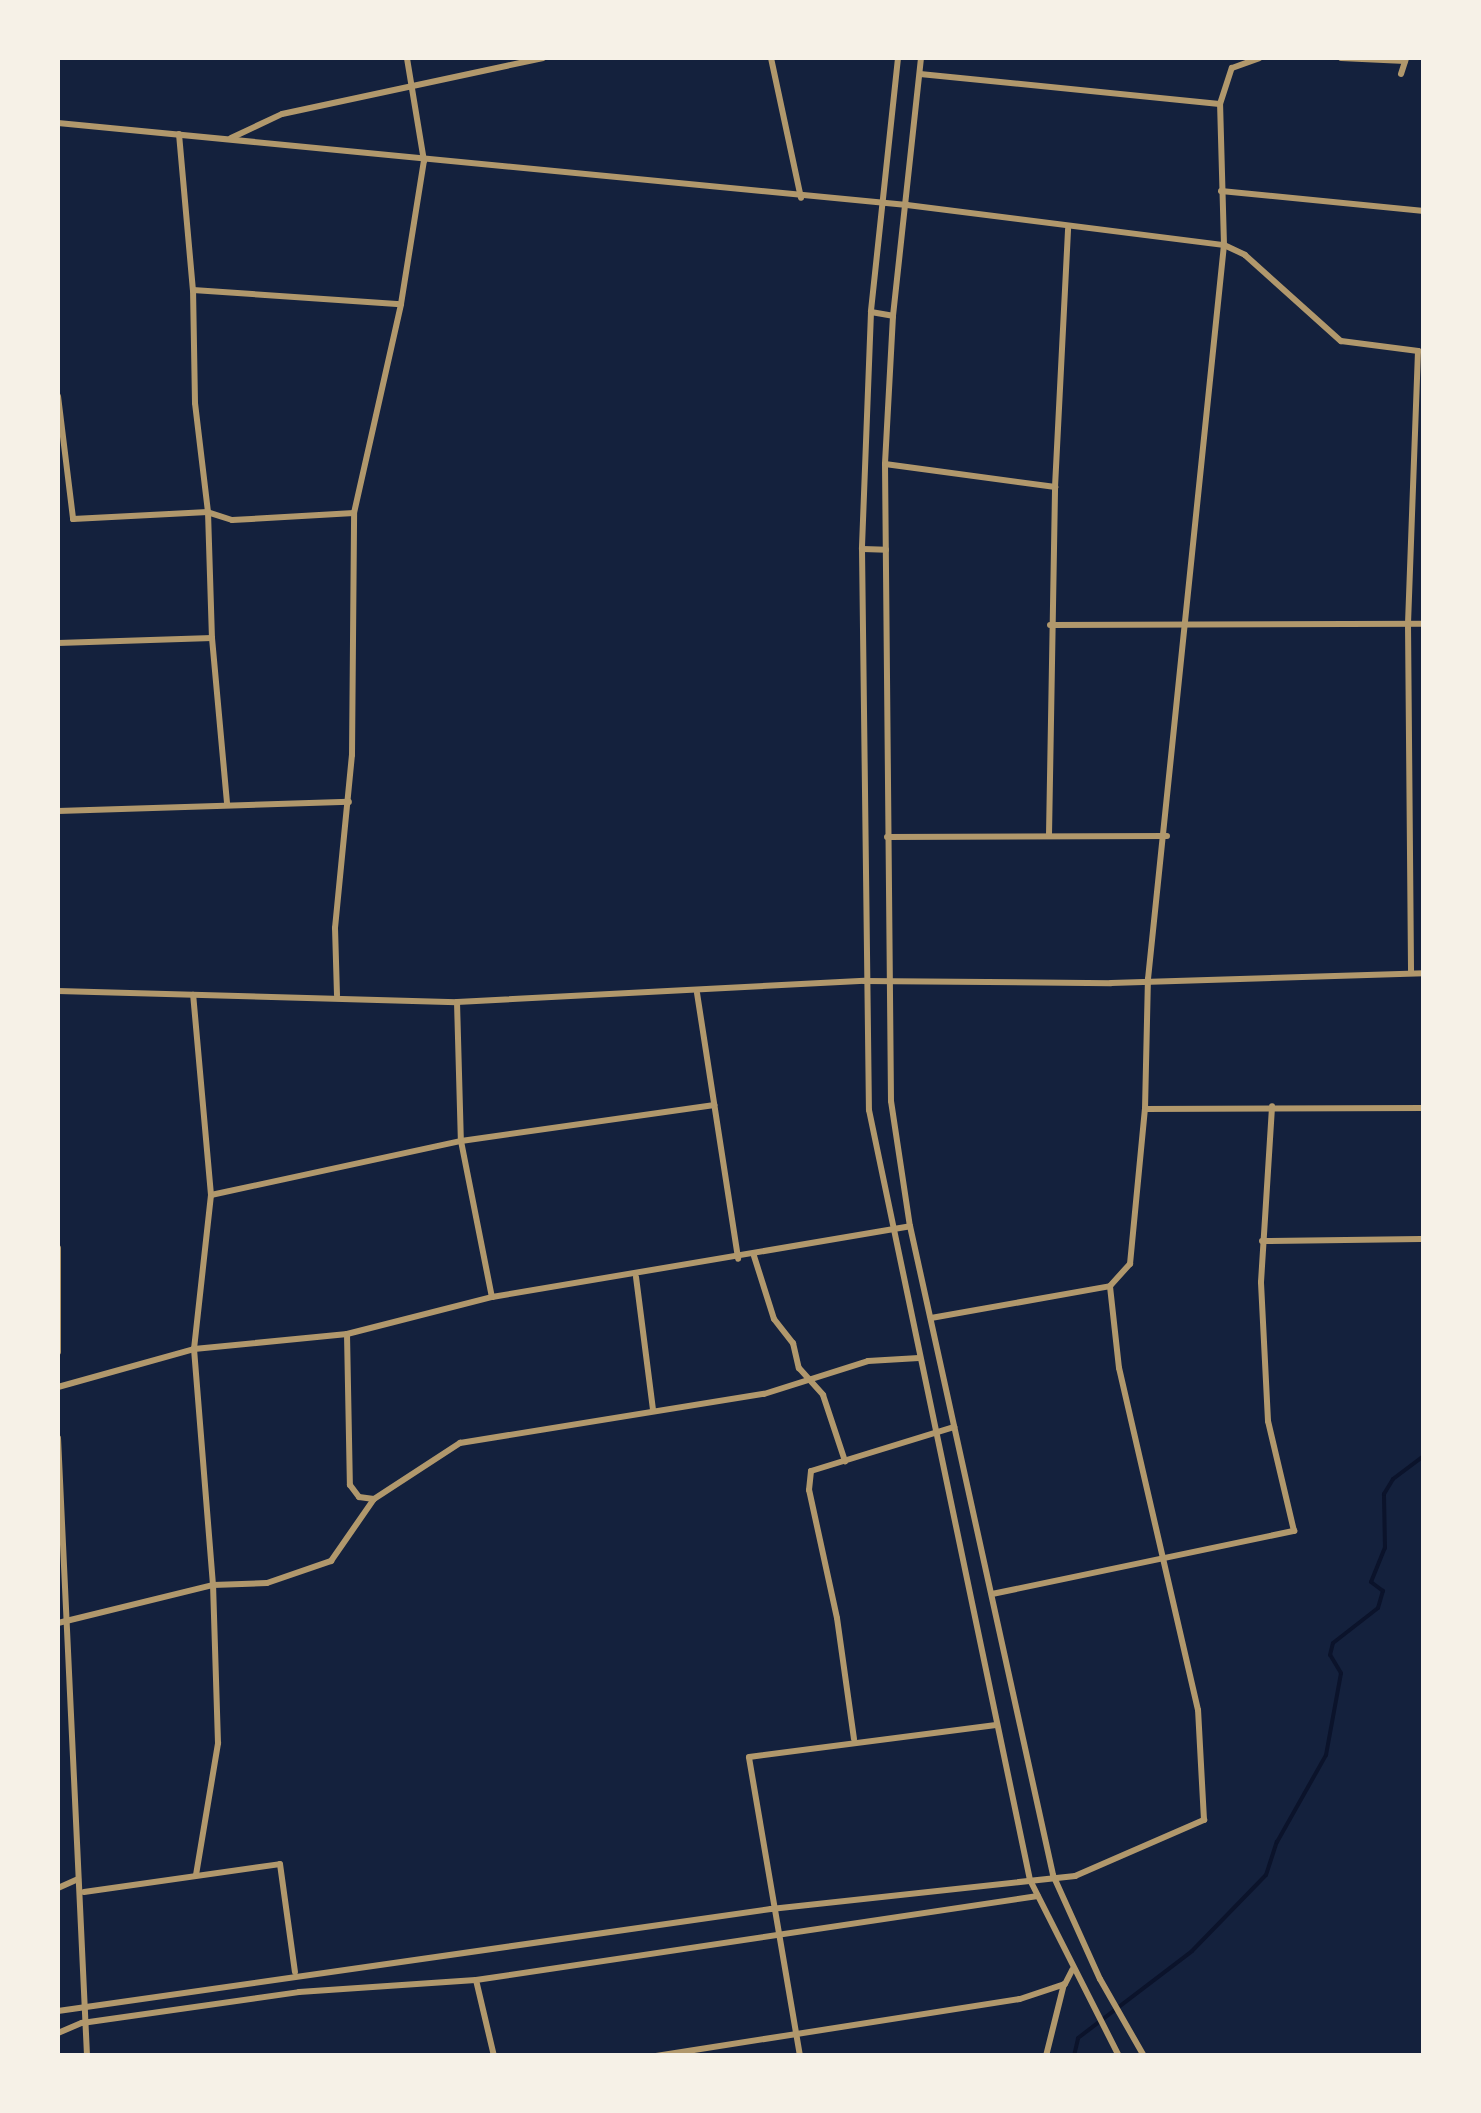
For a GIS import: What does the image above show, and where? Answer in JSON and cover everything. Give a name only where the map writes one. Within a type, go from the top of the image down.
[{"type":"street","points":[[336,995],[335,928],[348,802],[354,512],[401,304],[424,160],[408,58]]},
{"type":"street","points":[[230,138],[282,114],[543,58]]},
{"type":"street","points":[[771,58],[801,198]]},
{"type":"street","points":[[898,58],[872,312],[862,549],[864,981],[869,1110],[1030,1880],[1082,1991],[1119,2056]]},
{"type":"street","points":[[921,58],[893,316],[885,464],[886,981],[891,1101],[910,1226],[1053,1875],[1100,1980],[1144,2056]]},
{"type":"street","points":[[931,1318],[1110,1286],[1130,1264],[1145,1109],[1148,979],[1167,836],[1224,245],[1220,104],[1232,68],[1259,58]]},
{"type":"street","points":[[1341,58],[1406,59],[1402,74]]},
{"type":"street","points":[[920,74],[1220,104]]},
{"type":"street","points":[[58,123],[801,198],[906,205],[1068,229],[1224,245],[1245,255],[1342,341],[1418,351],[1420,443],[1408,624],[1411,972]]},
{"type":"street","points":[[179,134],[193,290],[196,402],[208,512],[212,638],[227,804]]},
{"type":"street","points":[[1221,190],[1424,211]]},
{"type":"street","points":[[1049,836],[1050,626],[1068,229]]},
{"type":"street","points":[[193,290],[401,304]]},
{"type":"street","points":[[872,312],[893,316]]},
{"type":"street","points":[[58,396],[73,519],[208,512],[232,520],[354,512]]},
{"type":"street","points":[[885,464],[1055,487]]},
{"type":"street","points":[[862,549],[886,550]]},
{"type":"street","points":[[1050,626],[1424,624]]},
{"type":"street","points":[[58,644],[212,638]]},
{"type":"street","points":[[58,811],[348,802]]},
{"type":"street","points":[[887,838],[1167,836]]},
{"type":"street","points":[[58,991],[336,995],[457,1002],[697,993],[864,981],[1424,972]]},
{"type":"street","points":[[697,993],[738,1259]]},
{"type":"street","points":[[193,995],[211,1195],[194,1349],[213,1585],[218,1743],[196,1876]]},
{"type":"street","points":[[457,1002],[461,1141],[492,1298]]},
{"type":"street","points":[[211,1195],[461,1141],[714,1105]]},
{"type":"street","points":[[992,1594],[1294,1532],[1268,1421],[1262,1241],[1272,1106]]},
{"type":"street","points":[[1145,1109],[1424,1108]]},
{"type":"street","points":[[58,1387],[194,1349],[346,1334],[492,1298],[636,1277],[910,1226]]},
{"type":"street","points":[[1262,1241],[1421,1239]]},
{"type":"street","points":[[58,1248],[58,1352]]},
{"type":"street","points":[[754,1256],[774,1318],[793,1343],[799,1368],[812,1380],[845,1462]]},
{"type":"street","points":[[636,1277],[653,1410]]},
{"type":"street","points":[[58,2011],[80,2003],[296,1972],[585,1940],[771,1909],[1053,1875],[1076,1876],[1204,1820],[1198,1710],[1166,1560],[1118,1368],[1110,1286]]},
{"type":"street","points":[[346,1334],[350,1484],[360,1497],[374,1499]]},
{"type":"street","points":[[58,1623],[213,1585],[266,1583],[331,1561],[374,1499],[460,1443],[812,1380],[868,1361],[919,1358]]},
{"type":"street","points":[[854,1739],[838,1618],[809,1490],[811,1471],[954,1426]]},
{"type":"street","points":[[58,1438],[68,1618],[68,1733],[78,1880],[84,1892],[80,2003],[86,2056]]},
{"type":"street","points":[[800,2056],[771,1909],[749,1757],[854,1739],[996,1725]]},
{"type":"street","points":[[84,1892],[280,1864],[296,1972]]},
{"type":"street","points":[[58,1888],[78,1880]]},
{"type":"street","points":[[58,2033],[82,2023],[298,1992],[476,1980],[775,1932],[1038,1896]]},
{"type":"street","points":[[1046,2056],[1064,1984],[1073,1969]]},
{"type":"street","points":[[476,1980],[494,2056]]},
{"type":"street","points":[[656,2056],[1020,1999],[1064,1984]]},
{"type":"waterway","points":[[1074,2056],[1078,2038],[1192,1951],[1266,1875],[1277,1842],[1326,1755],[1341,1673],[1330,1655],[1333,1643],[1378,1608],[1383,1591],[1371,1582],[1385,1548],[1384,1494],[1393,1479],[1424,1456]]}]
